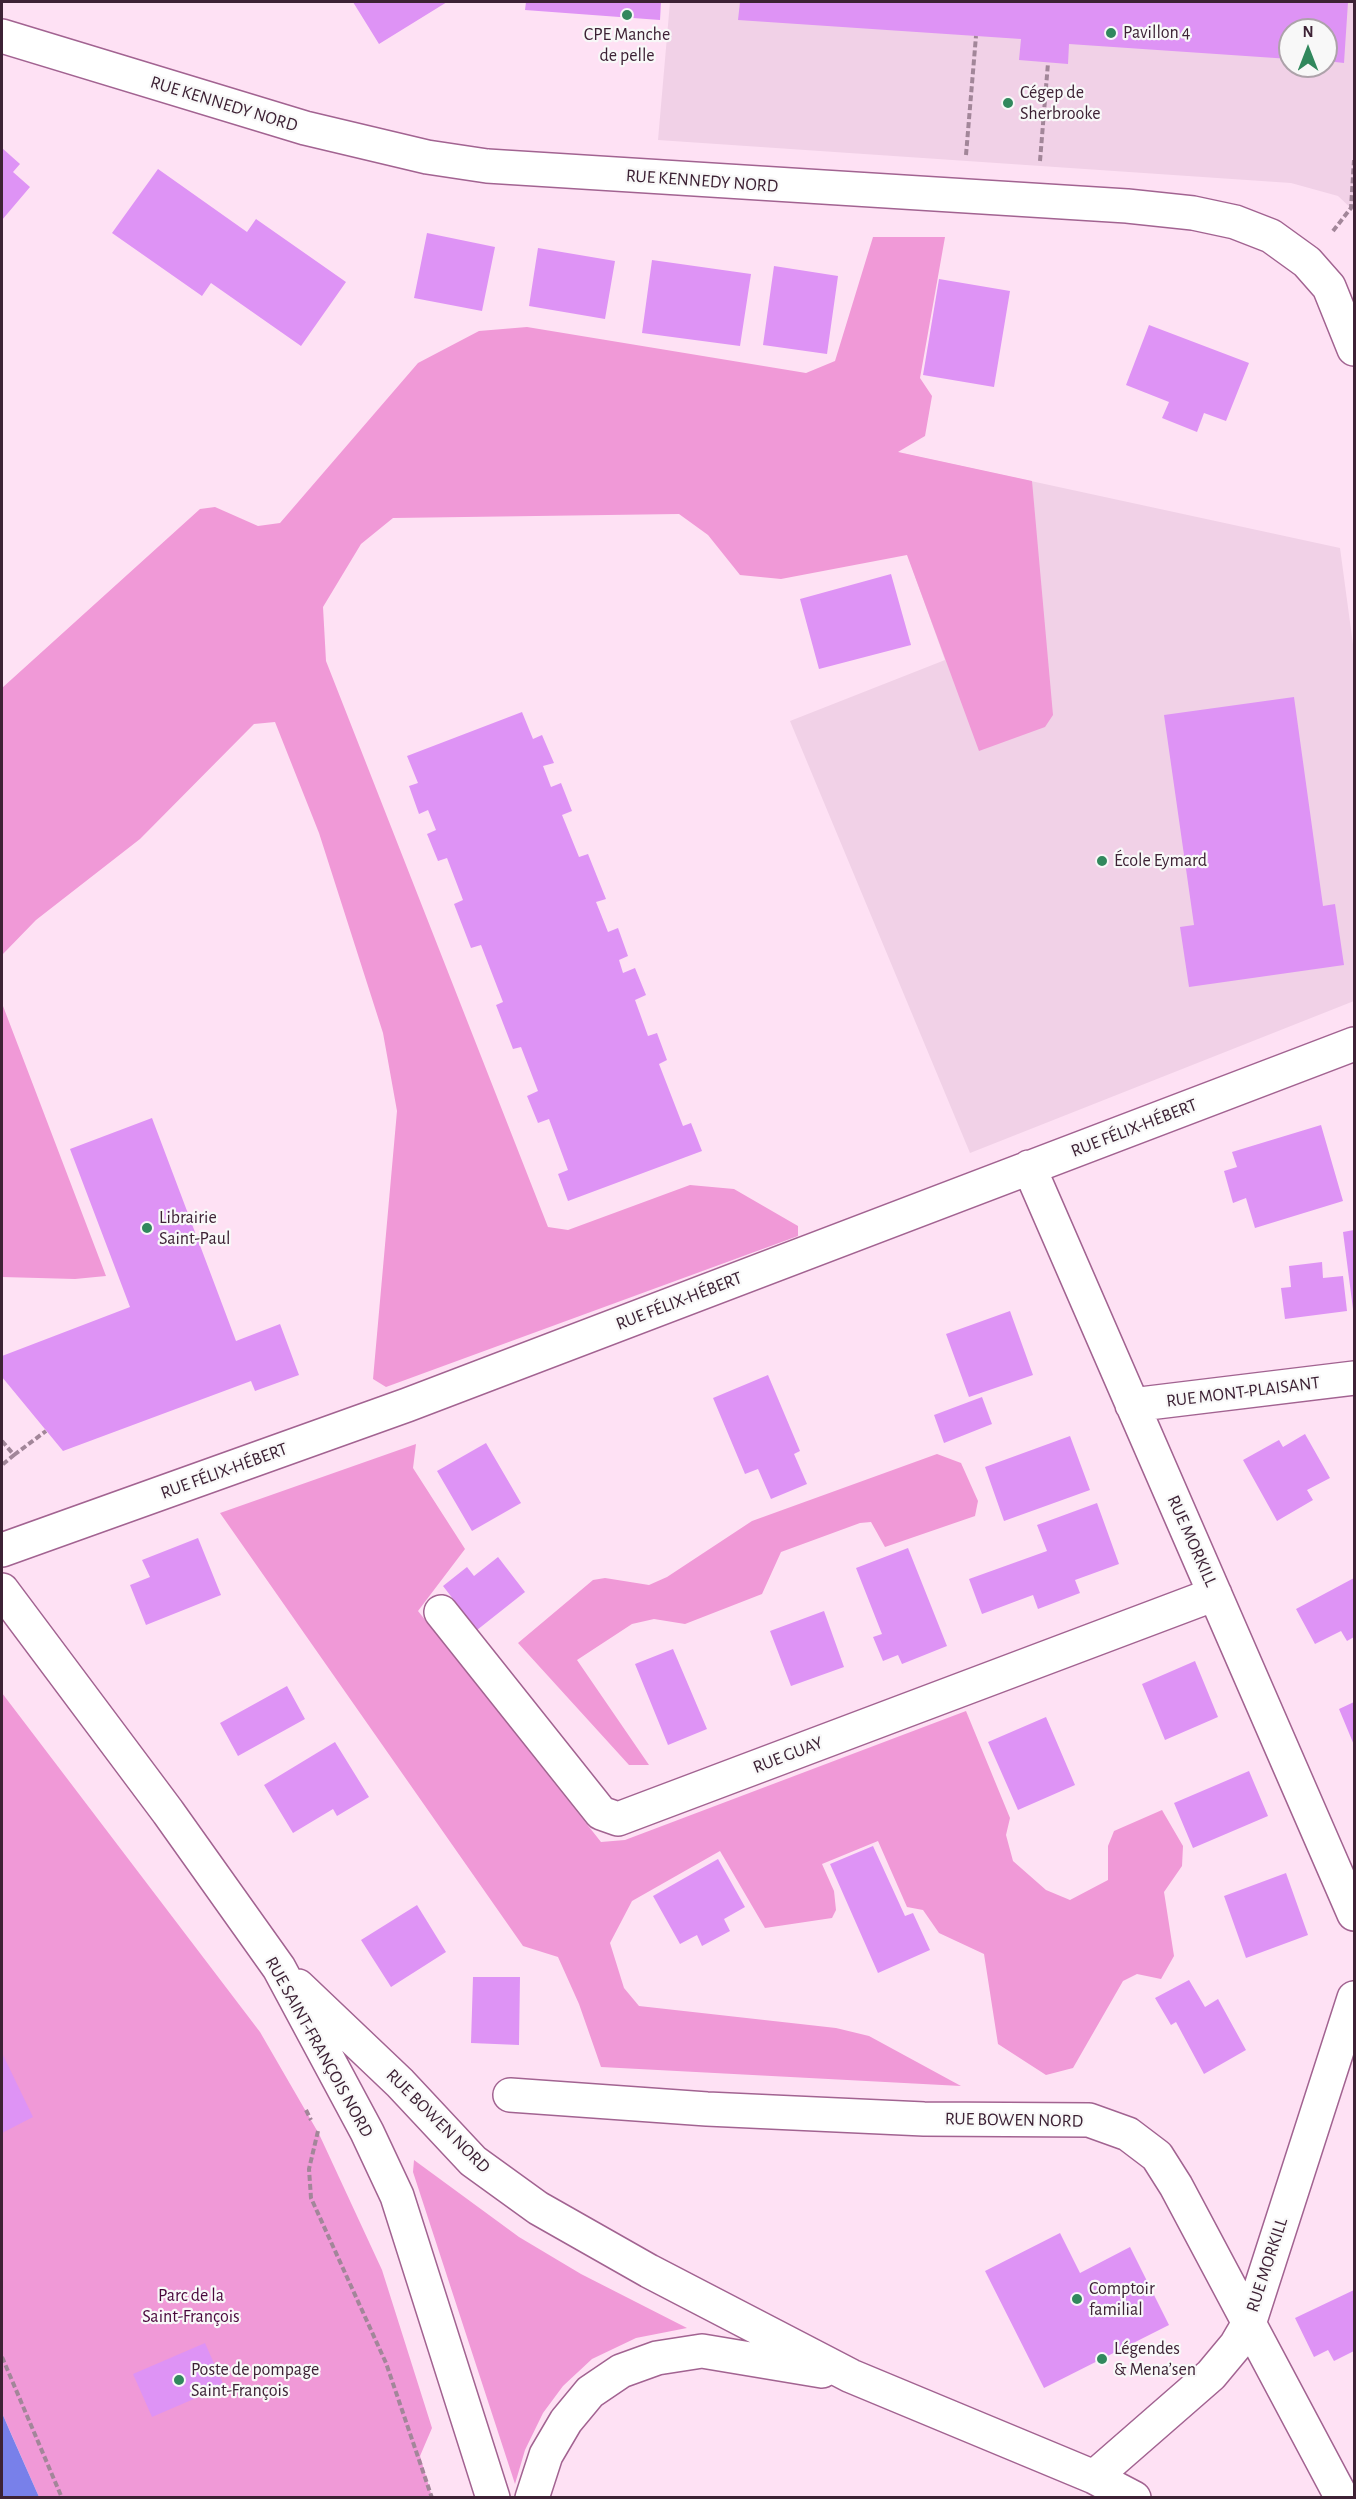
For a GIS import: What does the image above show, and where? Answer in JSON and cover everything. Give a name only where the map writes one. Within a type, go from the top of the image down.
[{"type":"street","name":"RUE KENNEDY NORD","points":[[2,36],[304,128],[427,157],[544,172],[1116,206],[1193,213],[1235,222],[1271,236],[1307,262],[1329,287],[1354,349]]},
{"type":"street","name":"RUE FÉLIX-HÉBERT","points":[[2,1550],[407,1405],[1354,1044]]},
{"type":"street","name":"RUE MORKILL","points":[[1029,1167],[1354,1914]]},
{"type":"street","name":"RUE MONT-PLAISANT","points":[[1132,1405],[1354,1378]]},
{"type":"street","name":"RUE SAINT-FRANÇOIS NORD","points":[[2,1590],[168,1812],[279,1968],[367,2132],[397,2196],[493,2498]]},
{"type":"street","name":"RUE GUAY","points":[[441,1612],[601,1813],[618,1819],[1215,1594]]},
{"type":"street","name":"RUE BOWEN NORD","points":[[279,1968],[400,2083],[473,2161],[538,2208],[649,2271],[851,2376],[1094,2477],[1134,2498]]},
{"type":"street","name":"RUE MORKILL","points":[[1094,2477],[1211,2375],[1236,2345],[1250,2321],[1354,1998]]},
{"type":"street","name":"RUE BOWEN NORD","points":[[510,2095],[707,2109],[913,2119],[1089,2120],[1128,2134],[1157,2156],[1250,2321],[1342,2498]]},
{"type":"street","points":[[532,2498],[546,2455],[566,2421],[590,2392],[630,2368],[657,2358],[702,2351],[851,2376]]},
{"type":"path","points":[[968,129],[976,36]]},
{"type":"path","points":[[1041,151],[1048,63]]},
{"type":"path","points":[[1307,262],[1351,208],[1354,160]]},
{"type":"path","points":[[2,1465],[46,1431]]},
{"type":"path","points":[[2,1441],[14,1455]]},
{"type":"path","points":[[306,2110],[319,2134],[309,2169],[311,2198],[386,2363],[432,2498]]},
{"type":"path","points":[[2,2357],[62,2498]]},
{"type":"shaded area","name":"Cégep de Sherbrooke","points":[[670,2],[1354,2],[1354,211],[1338,196],[1291,183],[658,140]]},
{"type":"shaded area","name":"École Eymard","points":[[897,452],[1340,548],[1354,652],[1354,1001],[970,1153],[790,721],[945,660],[907,554]]},
{"type":"green space","points":[[873,237],[945,237],[920,378],[932,396],[925,436],[898,452],[1032,481],[1053,715],[1045,727],[979,751],[907,555],[781,579],[740,575],[708,535],[679,514],[393,518],[361,544],[323,607],[326,661],[548,1227],[568,1230],[690,1185],[734,1189],[798,1226],[798,1236],[386,1387],[373,1379],[397,1111],[383,1033],[319,833],[275,722],[254,724],[140,839],[36,920],[2,955],[2,688],[200,509],[215,507],[258,526],[280,523],[418,363],[479,331],[527,327],[806,373],[835,361]]},
{"type":"green space","points":[[2,986],[3,1006],[106,1276],[75,1279],[2,1277]]},
{"type":"green space","points":[[416,1444],[413,1468],[465,1549],[418,1611],[601,1842],[625,1840],[966,1711],[1010,1818],[1006,1835],[1013,1861],[1046,1890],[1070,1900],[1108,1880],[1108,1846],[1114,1831],[1162,1810],[1183,1846],[1182,1866],[1164,1892],[1174,1956],[1161,1979],[1137,1974],[1123,1981],[1073,2068],[1046,2075],[998,2044],[984,1954],[939,1933],[923,1910],[907,1907],[878,1841],[822,1864],[834,1891],[836,1910],[832,1918],[765,1928],[720,1851],[632,1901],[610,1943],[624,1988],[639,2006],[836,2028],[869,2036],[961,2086],[601,2067],[579,2004],[558,1957],[523,1946],[220,1513]]},
{"type":"green space","points":[[937,1454],[961,1463],[978,1501],[975,1516],[885,1547],[871,1522],[860,1523],[781,1552],[762,1594],[685,1624],[654,1619],[632,1624],[577,1660],[649,1765],[629,1765],[518,1643],[593,1580],[605,1578],[649,1585],[667,1577],[752,1521]]},
{"type":"green space","name":"Parc de la Saint-François","points":[[2,1693],[260,2032],[319,2134],[382,2270],[432,2428],[420,2456],[432,2497],[39,2497],[2,2413]]},
{"type":"green space","points":[[414,2160],[519,2237],[581,2274],[687,2328],[636,2338],[592,2359],[563,2386],[543,2413],[525,2450],[515,2484],[413,2172]]},
{"type":"water","points":[[2,2413],[12,2436],[39,2497],[2,2497]]},
{"type":"building","points":[[353,2],[447,2],[379,44]]},
{"type":"building","name":"CPE Manche de pelle","points":[[526,2],[661,2],[660,20],[525,10]]},
{"type":"building","name":"Pavillon 4","points":[[740,2],[1348,2],[1344,63],[1338,62],[1338,18],[1278,18],[1278,58],[1069,44],[1068,64],[1019,60],[1021,39],[738,20]]},
{"type":"building","points":[[2,148],[20,164],[13,172],[30,187],[2,220]]},
{"type":"building","points":[[158,169],[247,232],[256,219],[346,282],[301,346],[211,283],[202,296],[112,233]]},
{"type":"building","points":[[427,233],[495,247],[482,311],[414,298]]},
{"type":"building","points":[[538,248],[615,261],[605,319],[529,306]]},
{"type":"building","points":[[652,260],[751,274],[740,346],[642,333]]},
{"type":"building","points":[[774,266],[838,276],[827,354],[763,345]]},
{"type":"building","points":[[939,279],[1010,291],[994,387],[923,375]]},
{"type":"building","points":[[1149,325],[1249,363],[1226,421],[1204,413],[1197,432],[1162,418],[1169,402],[1126,385]]},
{"type":"building","points":[[891,574],[911,645],[819,669],[800,599]]},
{"type":"building","points":[[1294,697],[1323,906],[1335,904],[1344,965],[1189,987],[1180,927],[1194,925],[1164,715]]},
{"type":"building","points":[[522,712],[533,739],[542,735],[554,763],[543,766],[551,787],[561,783],[572,811],[562,815],[579,857],[588,854],[606,899],[596,902],[608,932],[618,928],[628,956],[619,960],[623,973],[635,968],[646,995],[635,1000],[648,1036],[657,1033],[667,1060],[659,1064],[683,1126],[691,1123],[702,1151],[568,1201],[558,1174],[568,1170],[549,1119],[538,1123],[527,1096],[538,1091],[521,1047],[513,1049],[496,1005],[503,1002],[481,945],[471,948],[454,904],[463,900],[447,858],[438,861],[427,834],[436,830],[428,810],[419,814],[409,786],[418,783],[407,756]]},
{"type":"building","name":"Librairie Saint-Paul","points":[[152,1118],[236,1341],[280,1324],[299,1375],[255,1391],[251,1381],[63,1451],[2,1377],[2,1356],[130,1307],[70,1149]]},
{"type":"building","points":[[1321,1125],[1343,1201],[1255,1228],[1246,1198],[1233,1203],[1224,1171],[1237,1167],[1232,1152]]},
{"type":"building","points":[[1354,1230],[1354,1309],[1353,1309],[1343,1232]]},
{"type":"building","points":[[1322,1262],[1323,1278],[1343,1276],[1347,1311],[1285,1319],[1281,1288],[1291,1287],[1289,1266]]},
{"type":"building","points":[[1010,1311],[1033,1375],[969,1397],[946,1334]]},
{"type":"building","points":[[768,1375],[800,1451],[794,1454],[807,1484],[771,1499],[758,1469],[745,1474],[713,1398]]},
{"type":"building","points":[[982,1397],[992,1424],[944,1443],[934,1415]]},
{"type":"building","points":[[1305,1434],[1330,1478],[1307,1490],[1313,1500],[1277,1521],[1243,1460],[1279,1440],[1283,1447]]},
{"type":"building","points":[[1070,1436],[1090,1490],[1004,1521],[985,1467]]},
{"type":"building","points":[[486,1443],[521,1503],[472,1531],[437,1471]]},
{"type":"building","points":[[1097,1503],[1119,1564],[1075,1580],[1080,1593],[1038,1609],[1033,1595],[982,1614],[969,1579],[1047,1551],[1037,1525]]},
{"type":"building","points":[[198,1538],[221,1595],[146,1625],[130,1585],[150,1577],[142,1560]]},
{"type":"building","points":[[908,1548],[947,1646],[902,1664],[898,1655],[883,1661],[873,1637],[882,1634],[856,1568]]},
{"type":"building","points":[[498,1557],[525,1592],[477,1630],[443,1586],[467,1567],[474,1576]]},
{"type":"building","points":[[1354,1578],[1354,1637],[1347,1641],[1341,1631],[1315,1644],[1296,1609]]},
{"type":"building","points":[[824,1611],[844,1667],[791,1686],[770,1631]]},
{"type":"building","points":[[673,1649],[707,1729],[668,1745],[635,1664]]},
{"type":"building","points":[[1195,1661],[1218,1717],[1165,1740],[1142,1684]]},
{"type":"building","points":[[287,1686],[305,1719],[238,1756],[220,1723]]},
{"type":"building","points":[[1354,1702],[1354,1745],[1339,1709]]},
{"type":"building","points":[[1046,1717],[1075,1785],[1018,1810],[988,1742]]},
{"type":"building","points":[[335,1742],[369,1797],[337,1816],[333,1809],[293,1833],[264,1785]]},
{"type":"building","points":[[1249,1771],[1268,1816],[1193,1848],[1174,1803]]},
{"type":"building","points":[[873,1846],[905,1916],[913,1913],[930,1950],[878,1973],[830,1864]]},
{"type":"building","points":[[718,1859],[745,1907],[724,1919],[730,1931],[702,1946],[697,1935],[680,1944],[653,1896]]},
{"type":"building","points":[[1286,1873],[1308,1935],[1246,1958],[1224,1896]]},
{"type":"building","points":[[417,1905],[446,1952],[391,1987],[361,1940]]},
{"type":"building","points":[[473,1977],[520,1977],[519,2045],[471,2043]]},
{"type":"building","points":[[1189,1980],[1205,2007],[1218,1999],[1246,2050],[1204,2074],[1176,2022],[1171,2025],[1155,1998]]},
{"type":"building","points":[[2,2053],[33,2117],[2,2133]]},
{"type":"building","name":"Comptoir familial","points":[[1060,2233],[1080,2273],[1130,2247],[1169,2325],[1044,2388],[985,2271]]},
{"type":"building","points":[[1354,2290],[1354,2351],[1334,2361],[1328,2350],[1314,2357],[1295,2318]]},
{"type":"building","name":"Poste de pompage Saint-François","points":[[205,2343],[224,2386],[152,2417],[133,2374]]},
{"type":"place","name":"CPE Manche de pelle","points":[[627,15]]},
{"type":"place","name":"Pavillon 4","points":[[1111,33]]},
{"type":"place","name":"Cégep de Sherbrooke","points":[[1008,103]]},
{"type":"place","name":"École Eymard","points":[[1102,861]]},
{"type":"place","name":"Librairie Saint-Paul","points":[[147,1228]]},
{"type":"place","name":"Comptoir familial","points":[[1077,2299]]},
{"type":"place","name":"Légendes & Mena’sen","points":[[1102,2359]]},
{"type":"place","name":"Poste de pompage Saint-François","points":[[179,2380]]}]
